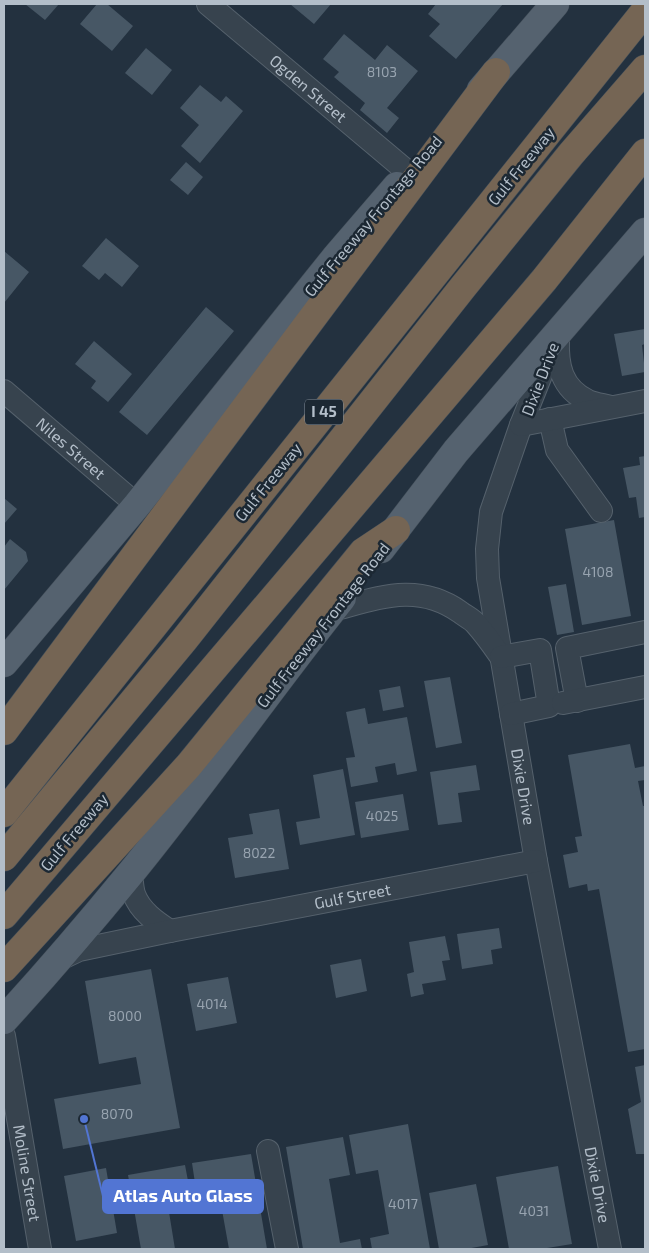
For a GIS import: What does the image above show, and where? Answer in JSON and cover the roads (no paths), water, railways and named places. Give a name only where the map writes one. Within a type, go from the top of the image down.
[{"type":"highway","name":"Gulf Freeway","points":[[4,813],[645,11]]},
{"type":"highway","name":"Gulf Freeway","points":[[4,857],[184,640],[475,272],[571,154],[645,69]]},
{"type":"highway","points":[[4,731],[496,72]]},
{"type":"highway","name":"Gulf Freeway","points":[[4,915],[544,280],[645,153]]},
{"type":"highway","points":[[4,968],[189,765],[363,552],[396,530]]},
{"type":"main road","name":"Gulf Freeway Frontage Road","points":[[4,663],[137,505],[335,258],[555,4]]},
{"type":"main road","name":"Gulf Freeway Frontage Road","points":[[4,1020],[131,874],[456,451],[645,232]]},
{"type":"street","name":"Ogden Street","points":[[208,4],[409,173]]},
{"type":"street","points":[[558,332],[557,360],[563,377],[576,392],[589,401],[612,407]]},
{"type":"street","name":"Dixie Drive","points":[[558,332],[521,425],[492,512],[487,549],[488,578],[536,861],[610,1249]]},
{"type":"street","name":"Niles Street","points":[[4,391],[137,505]]},
{"type":"street","points":[[521,425],[645,401]]},
{"type":"street","points":[[550,419],[557,450],[601,511]]},
{"type":"street","points":[[332,610],[389,596],[407,594],[429,597],[452,607],[474,622],[502,657],[540,650],[549,706]]},
{"type":"street","points":[[577,701],[567,648],[645,632]]},
{"type":"street","points":[[511,714],[645,687]]},
{"type":"street","name":"Gulf Street","points":[[58,960],[79,950],[170,931],[536,861]]},
{"type":"street","points":[[131,874],[134,894],[141,907],[152,919],[170,931]]},
{"type":"street","name":"Moline Street","points":[[4,1036],[9,1096],[40,1249]]},
{"type":"street","points":[[268,1151],[287,1249]]},
{"type":"place","name":"Atlas Auto Glass","points":[[84,1119]]}]
